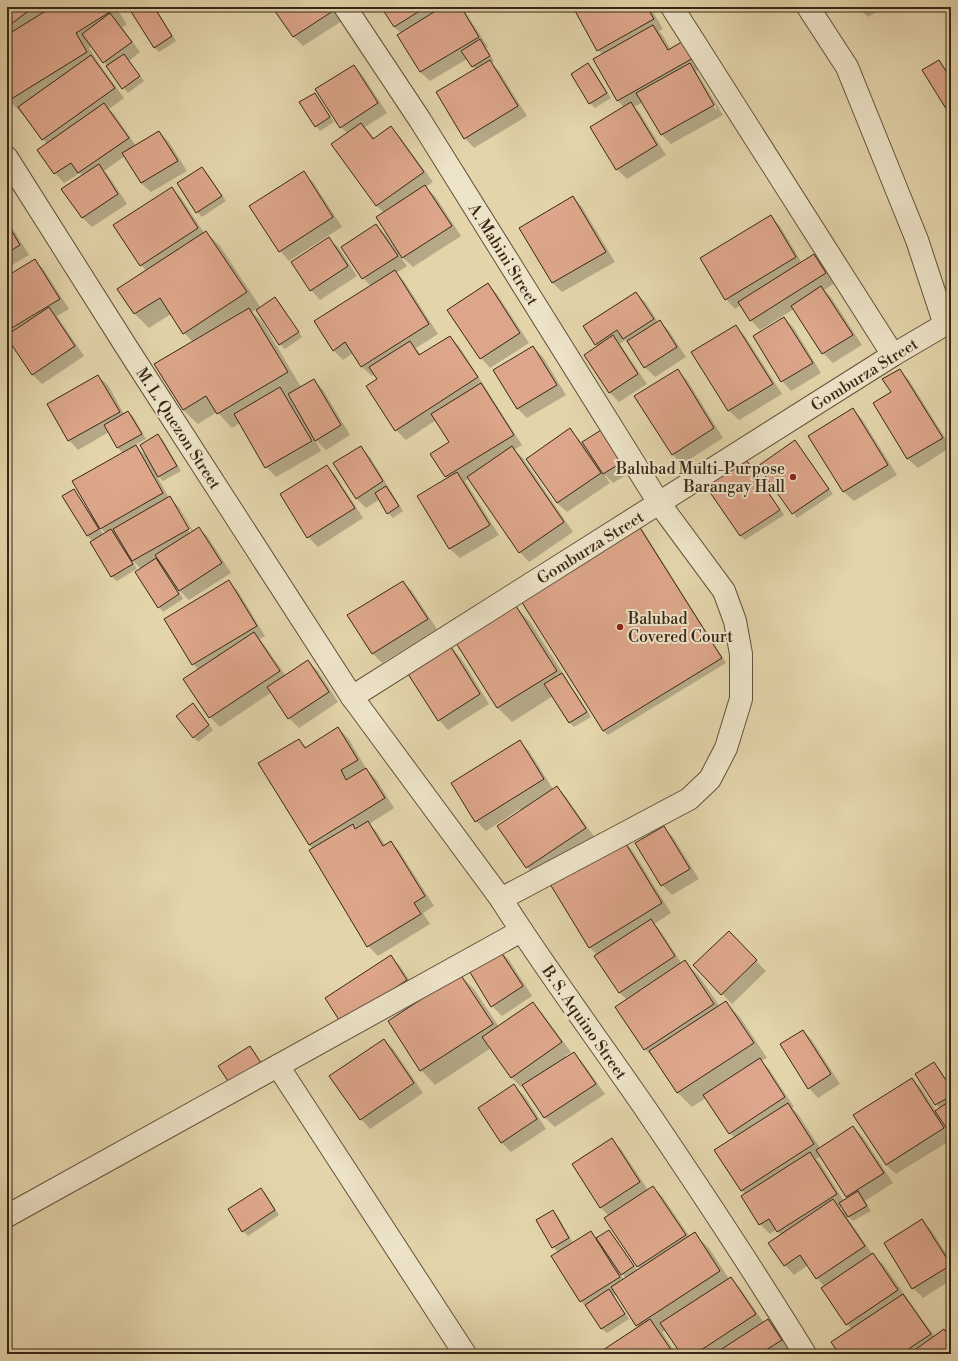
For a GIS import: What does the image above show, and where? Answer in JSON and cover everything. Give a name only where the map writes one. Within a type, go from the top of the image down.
[{"type":"street","name":"A. Mabini Street","points":[[345,7],[420,120],[659,503],[724,591],[735,621],[741,654],[741,699],[726,748],[710,779],[689,799],[501,899]]},
{"type":"street","points":[[672,7],[892,355]]},
{"type":"street","points":[[808,7],[847,67],[918,240],[948,323]]},
{"type":"street","name":"M. L. Quezon Street","points":[[7,158],[127,348],[352,697]]},
{"type":"street","name":"Gomburza Street","points":[[352,697],[892,355],[948,323]]},
{"type":"street","name":"B. S. Aquino Street","points":[[352,697],[501,899],[521,931],[650,1116],[772,1300],[805,1354]]},
{"type":"street","points":[[7,1216],[521,931]]},
{"type":"street","points":[[278,1066],[465,1354]]},
{"type":"building","points":[[7,7],[34,7],[7,27]]},
{"type":"building","points":[[52,7],[111,7],[113,10],[76,33],[87,52],[8,101],[7,35]]},
{"type":"building","points":[[134,7],[154,7],[172,36],[154,48],[130,10]]},
{"type":"building","points":[[272,7],[331,7],[333,11],[293,37]]},
{"type":"building","points":[[381,7],[426,7],[394,27]]},
{"type":"building","points":[[442,7],[461,7],[479,37],[420,72],[397,35]]},
{"type":"building","points":[[577,7],[647,7],[654,19],[597,51],[574,9]]},
{"type":"building","points":[[110,13],[132,42],[103,63],[82,34]]},
{"type":"building","points":[[653,25],[668,50],[685,40],[695,57],[617,101],[593,59]]},
{"type":"building","points":[[480,39],[490,56],[472,67],[461,51]]},
{"type":"building","points":[[124,54],[140,76],[122,89],[106,66]]},
{"type":"building","points":[[91,55],[115,88],[42,140],[18,107]]},
{"type":"building","points":[[490,60],[518,106],[464,139],[436,92]]},
{"type":"building","points":[[939,60],[951,79],[950,115],[922,70]]},
{"type":"building","points":[[588,63],[607,93],[589,104],[571,74]]},
{"type":"building","points":[[690,63],[714,105],[661,135],[636,93]]},
{"type":"building","points":[[354,65],[378,103],[340,128],[315,89]]},
{"type":"building","points":[[315,93],[330,117],[315,127],[299,102]]},
{"type":"building","points":[[631,102],[657,145],[616,170],[590,127]]},
{"type":"building","points":[[104,103],[129,138],[78,173],[71,163],[54,174],[37,150]]},
{"type":"building","points":[[361,123],[373,139],[391,126],[424,172],[376,206],[331,144]]},
{"type":"building","points":[[159,131],[178,161],[141,183],[122,153]]},
{"type":"building","points":[[99,164],[118,194],[82,218],[61,189]]},
{"type":"building","points":[[202,167],[222,196],[196,213],[177,183]]},
{"type":"building","points":[[304,171],[333,217],[279,252],[249,206]]},
{"type":"building","points":[[425,185],[452,226],[402,258],[376,217]]},
{"type":"building","points":[[172,187],[198,228],[140,266],[113,225]]},
{"type":"building","points":[[573,196],[606,252],[552,283],[519,228]]},
{"type":"building","points":[[771,215],[796,257],[725,300],[700,258]]},
{"type":"building","points":[[7,223],[20,245],[7,253]]},
{"type":"building","points":[[376,224],[398,256],[362,279],[341,247]]},
{"type":"building","points":[[206,231],[247,292],[183,334],[160,298],[134,314],[117,289]]},
{"type":"building","points":[[329,237],[348,266],[310,291],[291,262]]},
{"type":"building","points":[[814,254],[826,273],[750,321],[738,302]]},
{"type":"building","points":[[35,259],[60,299],[10,329],[7,325],[7,276]]},
{"type":"building","points":[[395,270],[429,324],[361,367],[345,342],[333,351],[314,321]]},
{"type":"building","points":[[488,283],[520,333],[480,359],[447,310]]},
{"type":"building","points":[[821,286],[853,335],[822,354],[791,306]]},
{"type":"building","points":[[636,292],[654,319],[623,339],[617,330],[595,345],[583,326]]},
{"type":"building","points":[[275,297],[299,332],[279,345],[256,310]]},
{"type":"building","points":[[49,307],[75,346],[32,375],[7,338],[7,335]]},
{"type":"building","points":[[249,308],[288,372],[217,414],[206,396],[183,410],[154,364]]},
{"type":"building","points":[[784,317],[813,363],[781,382],[753,336]]},
{"type":"building","points":[[660,320],[677,347],[644,368],[627,341]]},
{"type":"building","points":[[736,325],[773,384],[728,411],[691,352]]},
{"type":"building","points":[[613,335],[638,374],[609,393],[584,355]]},
{"type":"building","points":[[450,336],[478,377],[395,431],[366,386],[377,379],[369,367],[410,341],[419,355]]},
{"type":"building","points":[[533,346],[557,385],[517,409],[493,370]]},
{"type":"building","points":[[678,369],[714,428],[672,455],[634,396]]},
{"type":"building","points":[[900,369],[943,438],[907,459],[873,403],[891,392],[882,379]]},
{"type":"building","points":[[98,375],[120,412],[68,441],[47,404]]},
{"type":"building","points":[[314,379],[341,425],[315,441],[288,394]]},
{"type":"building","points":[[481,383],[514,435],[445,477],[430,454],[449,442],[431,414]]},
{"type":"building","points":[[280,387],[312,441],[265,468],[234,414]]},
{"type":"building","points":[[853,408],[888,465],[843,492],[808,436]]},
{"type":"building","points":[[128,411],[142,434],[117,448],[104,425]]},
{"type":"building","points":[[606,427],[627,459],[603,474],[582,442]]},
{"type":"building","points":[[570,428],[601,473],[557,503],[526,459]]},
{"type":"building","points":[[158,434],[177,466],[158,477],[140,445]]},
{"type":"building","name":"Balubad Multi-Purpose Barangay Hall","points":[[795,440],[829,489],[792,514],[758,466]]},
{"type":"building","points":[[136,445],[163,493],[100,529],[72,481]]},
{"type":"building","points":[[361,446],[383,481],[356,499],[333,463]]},
{"type":"building","points":[[512,446],[564,522],[519,553],[467,477]]},
{"type":"building","points":[[745,458],[780,510],[740,536],[705,485]]},
{"type":"building","points":[[327,465],[355,508],[307,538],[280,494]]},
{"type":"building","points":[[457,472],[490,525],[449,549],[417,496]]},
{"type":"building","points":[[386,486],[399,506],[387,514],[375,493]]},
{"type":"building","points":[[74,489],[99,529],[87,536],[62,496]]},
{"type":"building","points":[[170,496],[189,529],[132,561],[113,529]]},
{"type":"building","name":"Balubad Covered Court","points":[[637,523],[722,658],[603,731],[518,596]]},
{"type":"building","points":[[199,527],[222,563],[179,591],[155,555]]},
{"type":"building","points":[[111,529],[133,564],[111,577],[90,542]]},
{"type":"building","points":[[156,558],[179,594],[158,608],[135,572]]},
{"type":"building","points":[[229,580],[257,626],[192,665],[164,619]]},
{"type":"building","points":[[403,581],[428,619],[372,654],[347,615]]},
{"type":"building","points":[[516,606],[557,671],[497,708],[456,643]]},
{"type":"building","points":[[254,632],[280,671],[209,718],[183,679]]},
{"type":"building","points":[[451,647],[480,694],[438,721],[408,674]]},
{"type":"building","points":[[308,660],[329,692],[288,719],[267,687]]},
{"type":"building","points":[[562,673],[587,712],[569,723],[544,684]]},
{"type":"building","points":[[193,703],[209,725],[193,738],[176,716]]},
{"type":"building","points":[[338,727],[358,760],[341,770],[346,780],[366,768],[385,798],[309,845],[258,763],[299,739],[305,748]]},
{"type":"building","points":[[520,740],[544,779],[475,822],[451,783]]},
{"type":"building","points":[[557,786],[586,828],[526,868],[497,826]]},
{"type":"building","points":[[368,821],[383,846],[391,841],[425,896],[414,903],[421,914],[367,947],[309,850],[353,824],[355,829]]},
{"type":"building","points":[[664,826],[690,869],[661,886],[635,843]]},
{"type":"building","points":[[623,839],[662,903],[589,948],[550,884]]},
{"type":"building","points":[[651,919],[675,956],[619,993],[594,956]]},
{"type":"building","points":[[729,931],[757,960],[721,995],[693,965]]},
{"type":"building","points":[[499,949],[523,986],[491,1007],[468,969]]},
{"type":"building","points":[[391,955],[407,980],[341,1023],[325,998]]},
{"type":"building","points":[[685,960],[714,1004],[644,1050],[615,1007]]},
{"type":"building","points":[[460,974],[493,1024],[420,1071],[388,1021]]},
{"type":"building","points":[[726,1001],[754,1043],[677,1093],[649,1051]]},
{"type":"building","points":[[533,1002],[562,1042],[511,1078],[482,1037]]},
{"type":"building","points":[[803,1030],[831,1074],[808,1089],[780,1044]]},
{"type":"building","points":[[384,1039],[414,1083],[360,1120],[329,1076]]},
{"type":"building","points":[[250,1046],[263,1066],[232,1087],[218,1066]]},
{"type":"building","points":[[574,1052],[596,1084],[544,1118],[522,1085]]},
{"type":"building","points":[[760,1058],[785,1097],[729,1134],[703,1095]]},
{"type":"building","points":[[934,1062],[951,1088],[951,1096],[935,1105],[915,1074]]},
{"type":"building","points":[[912,1078],[944,1128],[886,1165],[853,1115]]},
{"type":"building","points":[[514,1084],[537,1119],[501,1143],[478,1108]]},
{"type":"building","points":[[951,1100],[951,1131],[949,1132],[935,1111]]},
{"type":"building","points":[[788,1103],[814,1144],[741,1191],[714,1150]]},
{"type":"building","points":[[853,1126],[884,1173],[846,1197],[816,1150]]},
{"type":"building","points":[[612,1138],[640,1182],[600,1208],[572,1164]]},
{"type":"building","points":[[810,1152],[837,1194],[777,1232],[769,1219],[759,1225],[741,1196]]},
{"type":"building","points":[[653,1186],[686,1235],[637,1267],[604,1218]]},
{"type":"building","points":[[261,1188],[275,1210],[242,1232],[228,1209]]},
{"type":"building","points":[[858,1191],[867,1206],[848,1217],[839,1203]]},
{"type":"building","points":[[833,1199],[865,1246],[816,1279],[800,1255],[784,1266],[768,1243]]},
{"type":"building","points":[[553,1210],[569,1238],[552,1248],[536,1220]]},
{"type":"building","points":[[922,1219],[951,1265],[912,1289],[884,1243]]},
{"type":"building","points":[[609,1230],[634,1266],[621,1275],[596,1238]]},
{"type":"building","points":[[591,1231],[620,1277],[580,1302],[551,1256]]},
{"type":"building","points":[[695,1232],[720,1271],[636,1326],[611,1287]]},
{"type":"building","points":[[873,1253],[898,1290],[846,1325],[821,1288]]},
{"type":"building","points":[[731,1277],[756,1314],[695,1354],[681,1354],[660,1323]]},
{"type":"building","points":[[609,1289],[625,1314],[601,1329],[585,1305]]},
{"type":"building","points":[[903,1294],[931,1334],[901,1354],[839,1354],[831,1342]]},
{"type":"building","points":[[650,1319],[674,1354],[605,1354],[603,1350]]},
{"type":"building","points":[[768,1319],[782,1340],[766,1350],[769,1354],[714,1354]]},
{"type":"building","points":[[944,1329],[951,1339],[951,1354],[909,1354]]},
{"type":"place","name":"Balubad Multi-Purpose Barangay Hall","points":[[793,477]]},
{"type":"place","name":"Balubad Covered Court","points":[[620,627]]}]
